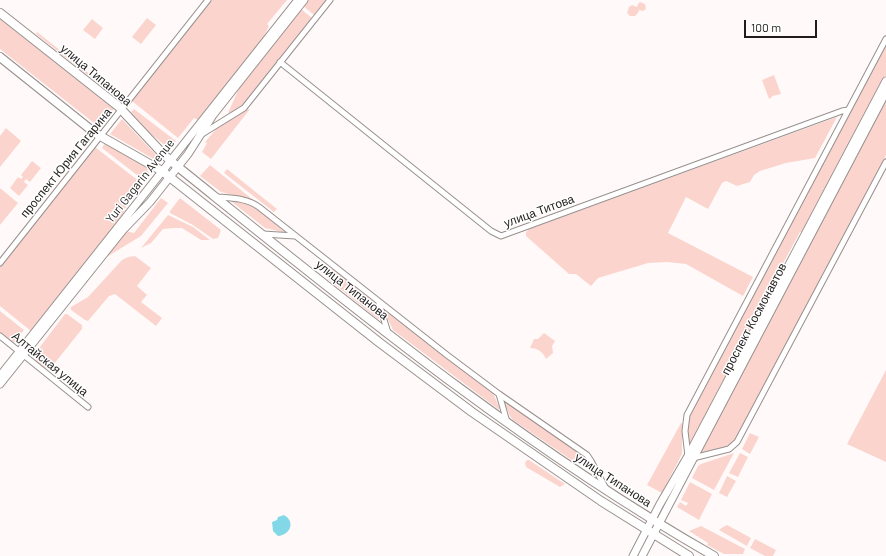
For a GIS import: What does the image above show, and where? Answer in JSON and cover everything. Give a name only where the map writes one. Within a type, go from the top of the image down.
[{"type":"main road","name":"улица Типанова","points":[[0,13],[121,110],[170,161],[446,379],[507,423],[606,490],[655,522],[714,556]]},
{"type":"main road","name":"улица Типанова","points":[[0,57],[95,133],[170,176],[446,394],[528,452],[689,556]]},
{"type":"street","name":"проспект Юрия Гагарина","points":[[0,263],[208,0]]},
{"type":"street","name":"Yuri Gagarin Avenue","points":[[0,384],[21,353],[162,171],[298,0]]},
{"type":"street","name":"Yuri Gagarin Avenue","points":[[0,376],[178,167],[213,115],[304,0]]},
{"type":"street","name":"Yuri Gagarin Avenue","points":[[201,134],[244,108],[330,0]]},
{"type":"street","name":"проспект Космонавтов","points":[[691,457],[685,431],[687,415],[886,39]]},
{"type":"street","name":"улица Титова","points":[[280,62],[491,231],[501,236],[778,134],[848,110]]},
{"type":"street","name":"проспект Космонавтов","points":[[691,457],[886,81]]},
{"type":"street","name":"проспект Космонавтов","points":[[642,556],[655,522],[886,92]]},
{"type":"street","points":[[691,457],[729,449],[737,442],[886,162]]},
{"type":"street","points":[[216,197],[232,198],[251,202],[499,394],[587,455],[606,490]]},
{"type":"street","points":[[262,234],[296,236]]},
{"type":"street","points":[[379,302],[388,334]]},
{"type":"street","name":"Алтайская улица","points":[[0,336],[88,407]]},
{"type":"street","points":[[499,394],[507,423]]},
{"type":"street","name":"проспект Космонавтов","points":[[633,556],[650,532]]},
{"type":"shaded area","points":[[212,0],[287,0],[267,24],[269,26],[262,40],[198,120],[194,118],[178,138],[132,101]]},
{"type":"shaded area","points":[[308,0],[326,0],[314,15],[303,6]]},
{"type":"shaded area","points":[[640,2],[645,4],[646,9],[643,11],[639,10],[635,16],[630,16],[627,13],[629,7],[632,5],[637,7]]},
{"type":"shaded area","points":[[301,9],[312,18],[242,106],[234,112],[228,113],[240,86]]},
{"type":"shaded area","points":[[147,18],[156,25],[141,44],[132,37]]},
{"type":"shaded area","points":[[0,19],[114,109],[99,127],[0,49]]},
{"type":"shaded area","points":[[92,19],[103,28],[95,39],[83,30]]},
{"type":"shaded area","points":[[37,32],[119,97],[118,99],[36,34]]},
{"type":"shaded area","points":[[886,44],[886,75],[803,233],[800,232],[772,284],[775,285],[692,444],[689,444],[687,425],[689,418]]},
{"type":"shaded area","points":[[774,75],[781,94],[772,96],[769,99],[762,80]]},
{"type":"shaded area","points":[[886,98],[886,155],[735,441],[728,446],[701,453],[700,452]]},
{"type":"shaded area","points":[[134,109],[176,141],[168,148],[150,133],[131,112]]},
{"type":"shaded area","points":[[250,109],[211,159],[202,152],[207,143],[205,142],[219,126]]},
{"type":"shaded area","points":[[837,117],[815,158],[786,163],[760,171],[754,175],[750,182],[737,186],[726,181],[722,183],[708,209],[686,197],[668,233],[753,277],[743,296],[686,264],[667,262],[648,263],[598,278],[591,286],[576,274],[569,274],[526,236],[526,232],[529,229]]},
{"type":"shaded area","points":[[122,119],[159,158],[157,161],[110,134]]},
{"type":"shaded area","points":[[6,128],[21,141],[0,167],[0,136]]},
{"type":"shaded area","points":[[105,143],[149,168],[147,170],[150,174],[146,182],[102,148]]},
{"type":"shaded area","points":[[95,147],[140,182],[138,184],[142,187],[125,206],[126,207],[120,220],[31,331],[0,306],[0,267]]},
{"type":"shaded area","points":[[32,161],[41,168],[30,182],[26,179],[24,182],[28,185],[19,196],[10,188],[18,177],[21,179],[23,177],[21,175]]},
{"type":"shaded area","points":[[210,165],[254,201],[221,192],[200,176]]},
{"type":"shaded area","points":[[227,169],[277,209],[274,212],[224,173]]},
{"type":"shaded area","points":[[0,188],[18,203],[0,225]]},
{"type":"shaded area","points":[[161,198],[168,203],[141,236],[105,258],[126,231],[134,233]]},
{"type":"shaded area","points":[[180,198],[221,230],[218,238],[213,239],[193,225],[170,213]]},
{"type":"shaded area","points":[[232,202],[252,205],[286,233],[265,228]]},
{"type":"shaded area","points":[[168,215],[193,227],[210,240],[201,240],[182,228],[163,229],[151,243],[141,248]]},
{"type":"shaded area","points":[[135,256],[151,268],[137,286],[147,295],[141,302],[162,318],[156,326],[115,294],[109,296],[88,321],[71,310],[71,307],[88,297],[122,260]]},
{"type":"shaded area","points":[[332,268],[372,300],[376,305],[381,317],[380,319],[378,319],[328,279],[326,276]]},
{"type":"shaded area","points":[[0,311],[24,330],[13,343],[0,332]]},
{"type":"shaded area","points":[[386,311],[493,393],[500,409],[393,330],[385,313]]},
{"type":"shaded area","points":[[65,314],[82,325],[82,329],[50,369],[43,368],[35,362],[36,360],[33,356]]},
{"type":"shaded area","points":[[544,333],[555,341],[552,346],[553,353],[546,359],[540,351],[530,348],[534,339],[538,339]]},
{"type":"shaded area","points":[[886,370],[886,462],[847,444]]},
{"type":"shaded area","points":[[504,402],[581,454],[576,463],[513,420]]},
{"type":"shaded area","points":[[681,423],[682,454],[662,493],[647,485]]},
{"type":"shaded area","points":[[750,433],[759,437],[750,454],[742,449]]},
{"type":"shaded area","points":[[734,453],[714,490],[692,478],[698,466],[701,464]]},
{"type":"shaded area","points":[[740,453],[748,457],[738,477],[729,473]]},
{"type":"shaded area","points":[[527,460],[565,484],[560,487],[526,467],[525,463]]},
{"type":"shaded area","points":[[727,476],[736,481],[727,497],[719,493]]},
{"type":"shaded area","points":[[690,482],[712,494],[699,520],[677,507],[680,502],[686,506],[688,503],[681,500]]},
{"type":"shaded area","points":[[727,525],[751,538],[747,546],[719,530]]},
{"type":"shaded area","points":[[701,526],[745,549],[743,554],[724,554],[707,545],[708,543],[689,531]]},
{"type":"shaded area","points":[[755,539],[776,550],[773,556],[765,556],[750,548]]},
{"type":"water","points":[[284,515],[290,521],[290,528],[286,533],[278,536],[273,531],[272,522],[277,520],[278,517]]}]
